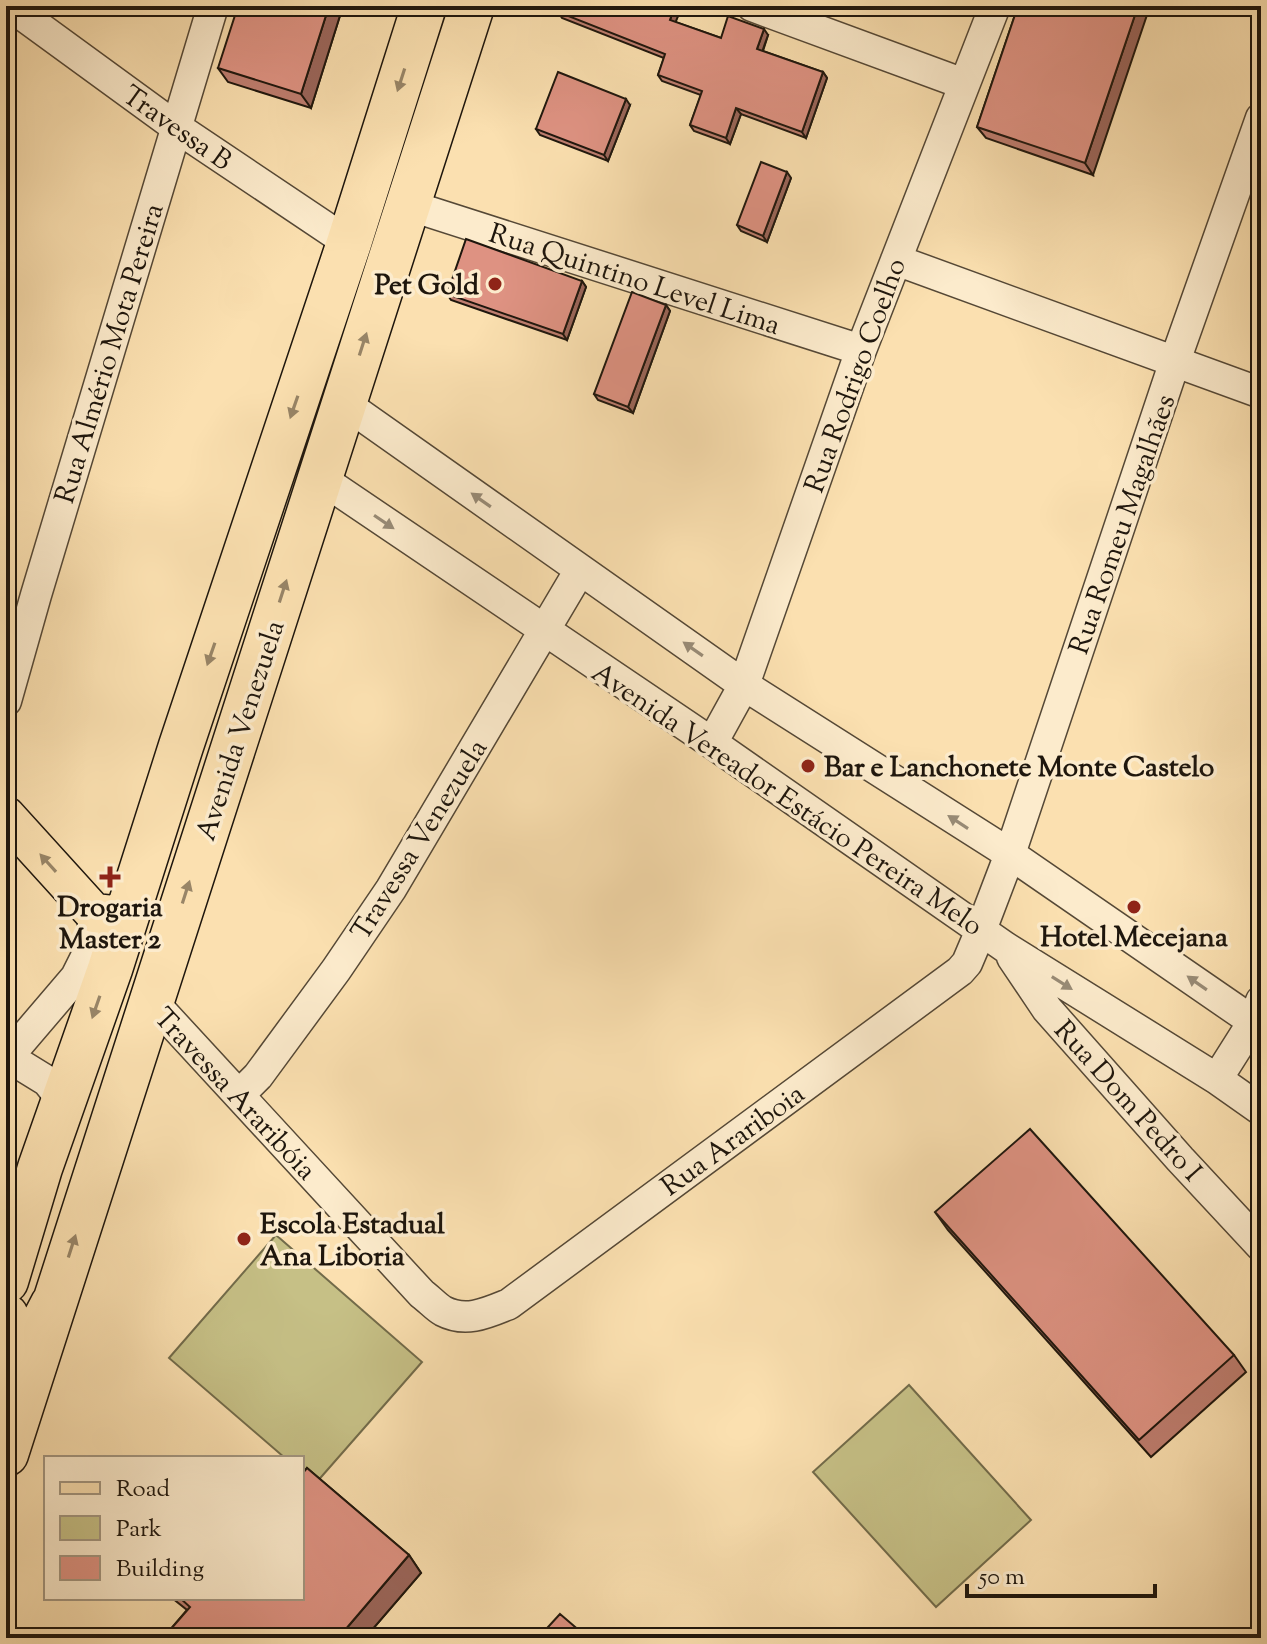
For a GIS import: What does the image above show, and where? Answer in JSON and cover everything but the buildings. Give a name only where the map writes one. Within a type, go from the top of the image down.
[{"type":"highway","name":"Avenida Venezuela","points":[[6,1281],[63,1101],[112,910],[181,746],[349,243],[424,6]]},
{"type":"highway","name":"Avenida Venezuela","points":[[6,1454],[472,6]]},
{"type":"highway","points":[[181,746],[199,733],[212,735],[224,749],[223,777]]},
{"type":"highway","points":[[6,1316],[9,1324],[19,1333],[34,1335],[54,1302]]},
{"type":"main road","points":[[6,816],[112,910]]},
{"type":"street","name":"Travessa B","points":[[10,6],[176,127],[349,243]]},
{"type":"street","name":"Rua Almério Mota Pereira","points":[[6,701],[213,6]]},
{"type":"street","points":[[752,6],[964,84]]},
{"type":"street","name":"Rua Rodrigo Coelho","points":[[712,743],[744,685],[861,350],[995,6]]},
{"type":"street","name":"Rua Romeu Magalhães","points":[[993,939],[1010,854],[1175,361],[1261,118]]},
{"type":"street","name":"Rua Quintino Level Lima","points":[[408,205],[861,350]]},
{"type":"street","points":[[896,260],[1261,393]]},
{"type":"street","points":[[344,403],[744,685],[1258,1017],[1217,1079]]},
{"type":"street","name":"Avenida Vereador Estácio Pereira Melo","points":[[320,478],[712,743],[993,939],[1217,1079],[1261,1110]]},
{"type":"street","name":"Travessa Venezuela","points":[[239,1095],[258,1076],[391,889],[580,570]]},
{"type":"street","points":[[63,1101],[47,1081],[7,1058],[76,977],[112,910]]},
{"type":"street","name":"Rua Dom Pedro I","points":[[993,939],[1047,1009],[1261,1246]]},
{"type":"street","name":"Rua Arariboia","points":[[459,1316],[480,1316],[509,1304],[945,983],[993,939]]},
{"type":"street","name":"Travessa Araribóia","points":[[151,1000],[422,1294],[442,1311],[459,1316]]},
{"type":"green space","points":[[276,1235],[422,1362],[315,1484],[304,1475],[304,1456],[283,1456],[169,1358]]},
{"type":"green space","points":[[909,1385],[1031,1520],[936,1607],[813,1472]]},
{"type":"place","name":"Pet Gold","points":[[495,284]]},
{"type":"place","name":"Bar e Lanchonete Monte Castelo","points":[[808,766]]},
{"type":"place","name":"Drogaria Master 2","points":[[110,877]]},
{"type":"place","name":"Hotel Mecejana","points":[[1134,907]]},
{"type":"place","name":"Escola Estadual Ana Liboria","points":[[244,1239]]}]
